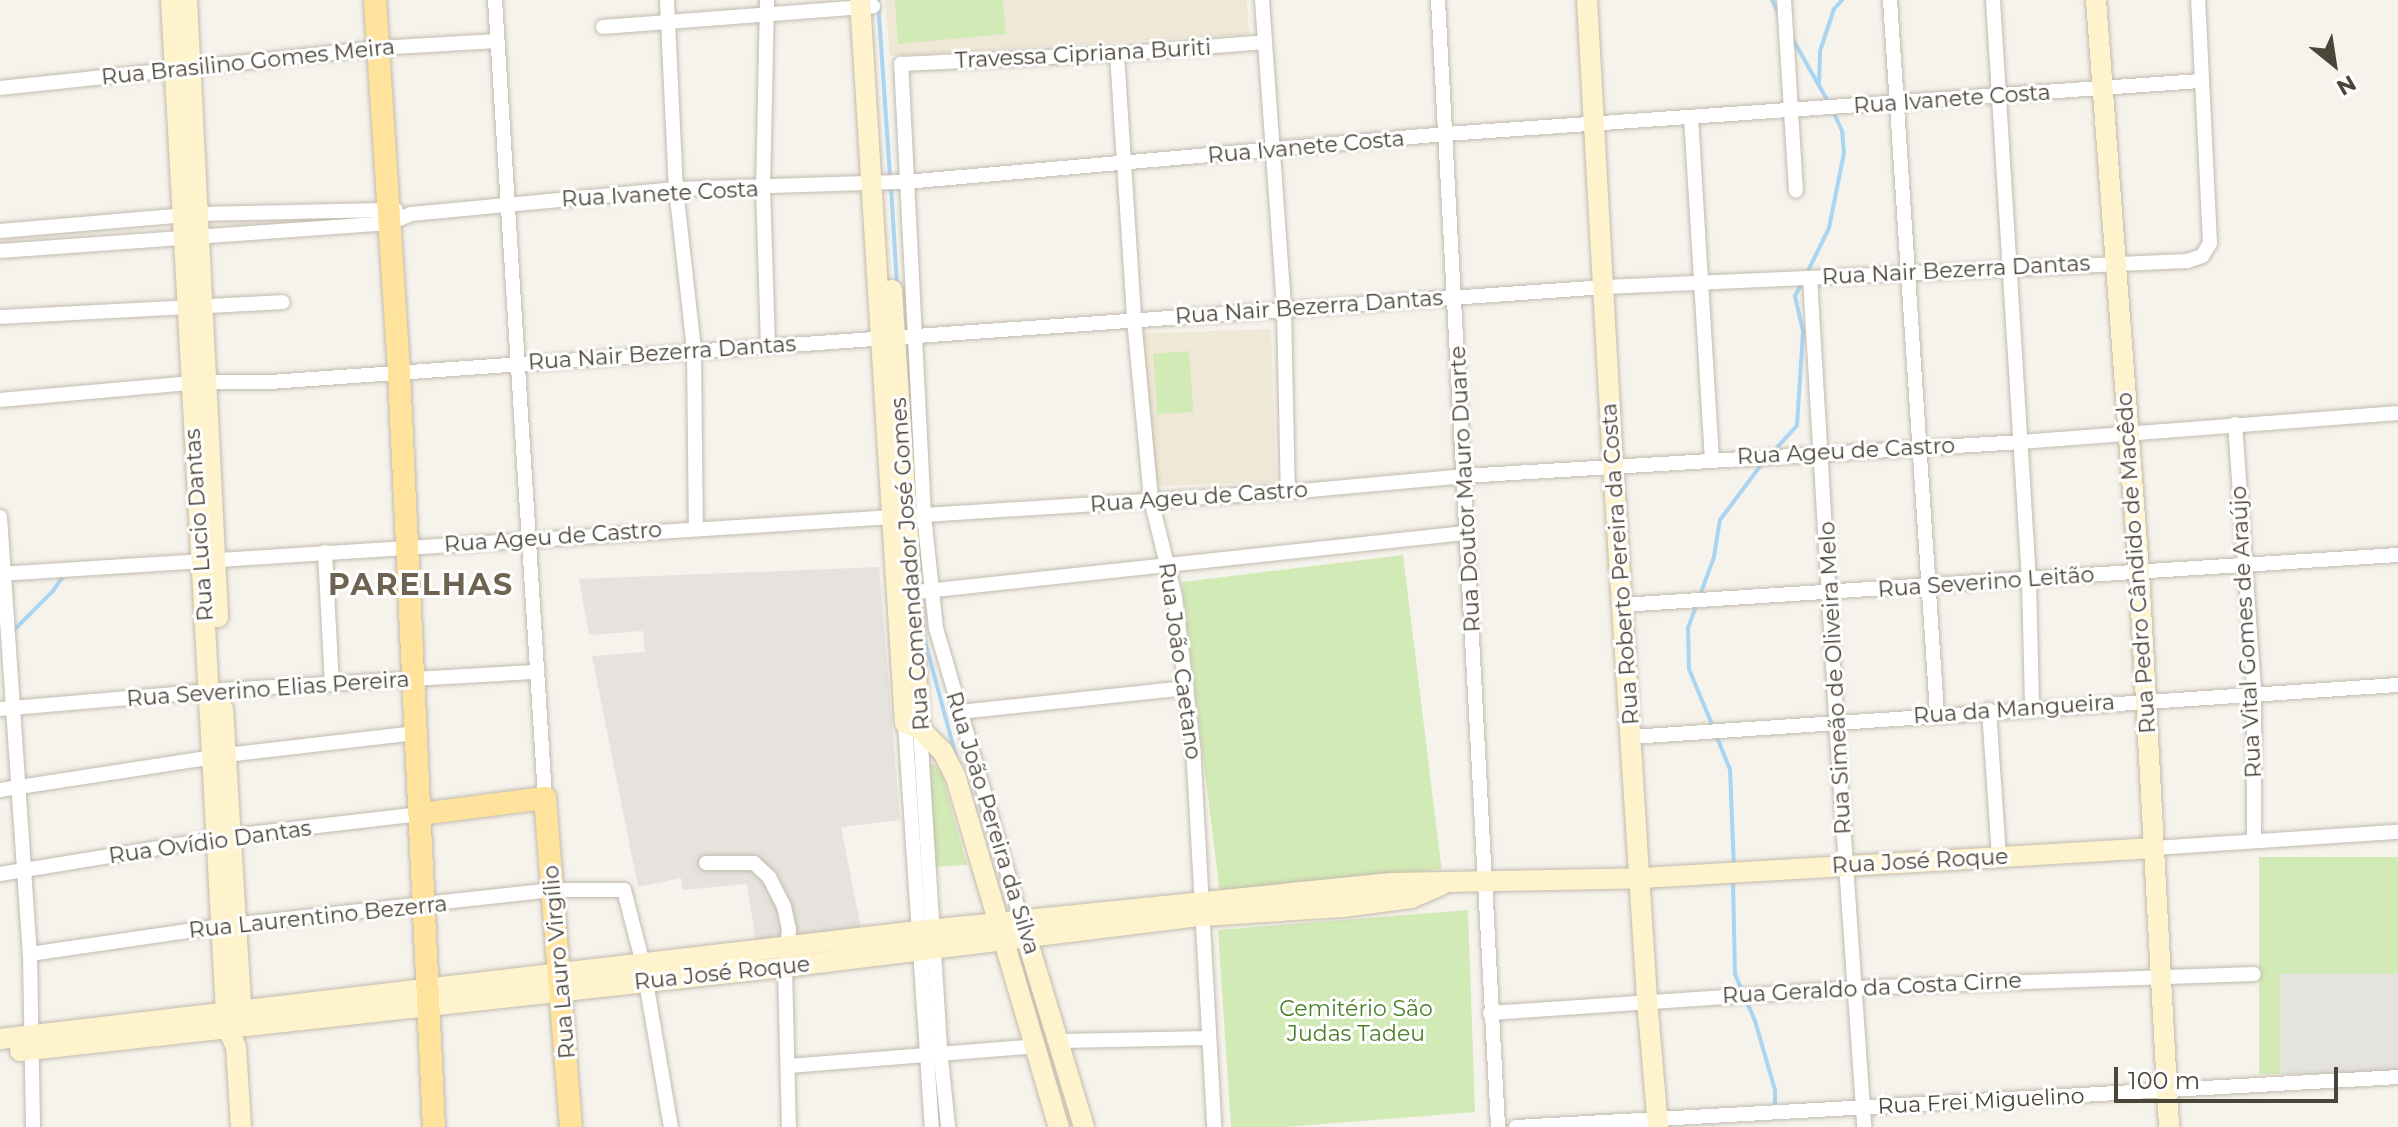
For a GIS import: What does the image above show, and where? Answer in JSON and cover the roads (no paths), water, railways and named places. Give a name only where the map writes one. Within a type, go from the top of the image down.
[{"type":"main road","points":[[375,0],[397,215],[406,547],[434,1127]]},
{"type":"main road","points":[[421,814],[545,798]]},
{"type":"main road","name":"Rua Lauro Virgílio","points":[[545,798],[571,1127]]},
{"type":"street","name":"Rua Lucio Dantas","points":[[171,0],[183,68]]},
{"type":"street","name":"Rua Lucio Dantas","points":[[187,0],[183,68],[241,1127]]},
{"type":"street","points":[[495,0],[545,798]]},
{"type":"street","points":[[667,0],[676,189],[694,350],[696,528]]},
{"type":"street","points":[[1262,0],[1284,308],[1288,492]]},
{"type":"street","name":"Rua Doutor Mauro Duarte","points":[[1438,0],[1498,1127]]},
{"type":"street","name":"Rua Roberto Pereira da Costa","points":[[1587,0],[1613,465],[1642,878],[1647,1000],[1658,1122]]},
{"type":"street","points":[[1784,0],[1796,191]]},
{"type":"street","points":[[1890,0],[1937,714]]},
{"type":"street","points":[[1993,0],[2029,581],[2032,707]]},
{"type":"street","name":"Rua Pedro Cândido de Macêdo","points":[[2096,0],[2139,571],[2169,1127]]},
{"type":"street","points":[[2198,0],[2200,81]]},
{"type":"street","points":[[603,27],[668,22],[767,7],[867,3]]},
{"type":"street","name":"Rua Comendador José Gomes","points":[[867,3],[886,182],[909,516],[913,592],[913,726],[934,1055],[932,1127]]},
{"type":"street","points":[[767,7],[763,187],[768,345]]},
{"type":"street","name":"Rua Brasilino Gomes Meira","points":[[0,88],[378,48],[497,41]]},
{"type":"street","name":"Travessa Cipriana Buriti","points":[[886,182],[901,64],[1117,54],[1265,42]]},
{"type":"street","name":"Rua João Caetano","points":[[1117,54],[1134,319],[1151,500],[1168,562],[1187,688],[1214,1127]]},
{"type":"street","name":"Rua Ivanete Costa","points":[[191,225],[397,215],[676,189],[886,182],[1446,134],[2200,81]]},
{"type":"street","name":"Rua Nair Bezerra Dantas","points":[[0,400],[199,382],[270,382],[1605,287],[2187,261],[2202,256],[2210,243],[2200,81]]},
{"type":"street","points":[[1691,117],[1712,458]]},
{"type":"street","points":[[0,231],[86,225],[191,225]]},
{"type":"street","points":[[86,225],[87,244]]},
{"type":"street","points":[[0,251],[87,244],[191,225]]},
{"type":"street","name":"Rua Simeão de Oliveira Melo","points":[[1810,278],[1864,1127]]},
{"type":"street","points":[[0,317],[283,302]]},
{"type":"street","name":"Rua Ageu de Castro","points":[[1,574],[528,538],[1288,492],[1613,465],[2021,442],[2398,413]]},
{"type":"street","name":"Rua Vital Gomes de Araújo","points":[[2235,424],[2254,692],[2254,840]]},
{"type":"street","points":[[0,517],[5,708],[16,787],[30,954],[33,1127]]},
{"type":"street","points":[[913,592],[1168,562],[1465,533]]},
{"type":"street","points":[[325,552],[332,684]]},
{"type":"street","name":"Rua Severino Leitão","points":[[1622,605],[2398,555]]},
{"type":"street","name":"Rua João Pereira da Silva","points":[[913,592],[936,628],[1084,1127]]},
{"type":"street","name":"Rua Severino Elias Pereira","points":[[5,708],[216,691],[537,672]]},
{"type":"street","name":"Rua da Mangueira","points":[[1631,737],[2032,707],[2398,685]]},
{"type":"street","points":[[959,712],[1187,688]]},
{"type":"street","points":[[1989,710],[1999,856]]},
{"type":"street","name":"Rua João Pereira da Silva","points":[[913,726],[943,752],[956,778],[1059,1127]]},
{"type":"street","points":[[0,790],[219,757],[416,733]]},
{"type":"street","name":"Rua Ovídio Dantas","points":[[0,874],[224,838],[421,814]]},
{"type":"street","name":"Rua José Roque","points":[[0,1039],[32,1043],[235,1025],[315,1010],[1001,932],[1392,883],[1642,878],[2398,832]]},
{"type":"street","points":[[706,863],[746,861],[762,868],[784,906],[789,1127]]},
{"type":"street","name":"Rua Laurentino Bezerra","points":[[30,954],[230,926],[423,907],[553,890],[607,889],[624,890],[644,973]]},
{"type":"street","points":[[644,973],[671,1127]]},
{"type":"street","name":"Rua Geraldo da Costa Cirne","points":[[1490,1013],[1854,988],[2254,974]]},
{"type":"street","points":[[1060,1041],[1209,1038]]},
{"type":"street","name":"Rua José Roque","points":[[0,1053],[32,1043]]},
{"type":"street","points":[[789,1066],[1035,1046]]},
{"type":"street","name":"Rua Comendador José Gomes","points":[[934,1055],[948,1127]]},
{"type":"street","name":"Rua Frei Miguelino","points":[[1516,1127],[1658,1122],[1863,1107],[2398,1077]]},
{"type":"waterway","points":[[878,0],[890,178]]},
{"type":"waterway","points":[[1772,0],[1780,16]]},
{"type":"waterway","points":[[1819,83],[1820,51],[1834,9],[1842,0]]},
{"type":"waterway","points":[[1792,38],[1829,103]]},
{"type":"waterway","points":[[1807,273],[1829,228],[1844,153],[1842,131],[1833,111]]},
{"type":"waterway","points":[[891,187],[897,286]]},
{"type":"waterway","points":[[1773,452],[1797,425],[1803,331],[1795,296],[1803,281]]},
{"type":"waterway","points":[[1713,727],[1689,669],[1688,628],[1714,557],[1720,520],[1764,461]]},
{"type":"waterway","points":[[916,570],[917,589]]},
{"type":"waterway","points":[[13,631],[53,591],[63,576]]},
{"type":"waterway","points":[[923,634],[957,760]]},
{"type":"waterway","points":[[1716,735],[1730,769],[1734,868]]},
{"type":"waterway","points":[[1733,880],[1735,974],[1755,1021],[1775,1090],[1775,1109]]},
{"type":"district","name":"PARELHAS","points":[[421,585]]},
{"type":"park label","name":"Cemitério São Judas Tadeu","points":[[1356,1020]]}]
